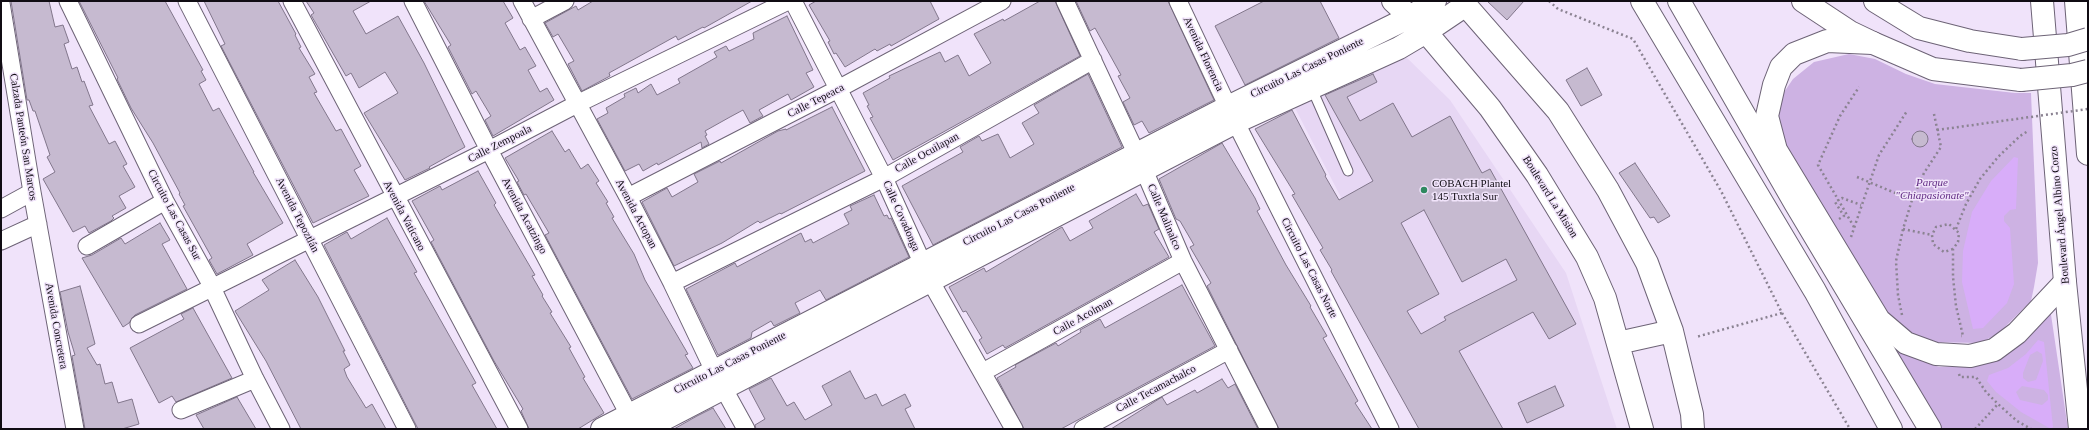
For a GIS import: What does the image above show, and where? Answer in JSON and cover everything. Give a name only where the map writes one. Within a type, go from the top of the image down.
[{"type":"main road","name":"Boulevard La Mision","points":[[1393,1],[1426,32],[1490,108],[1541,181],[1588,257],[1605,298],[1642,429]]},
{"type":"main road","name":"Circuito Las Casas Poniente","points":[[602,429],[637,424],[719,379],[1232,115],[1410,17],[1435,1]]},
{"type":"main road","points":[[1642,1],[1815,291],[1891,429]]},
{"type":"main road","points":[[1679,1],[1795,203],[1930,429]]},
{"type":"main road","points":[[1803,1],[1850,32],[1934,70],[2021,80],[2072,75],[2088,71]]},
{"type":"main road","points":[[1875,1],[1920,28],[1970,41],[2022,49],[2068,45],[2088,39]]},
{"type":"main road","name":"Boulevard Ángel Albino Corzo","points":[[2042,1],[2065,282],[2080,429]]},
{"type":"main road","points":[[2076,1],[2088,154]]},
{"type":"main road","name":"Circuito Las Casas Poniente","points":[[1232,115],[1312,89],[1399,48],[1426,32],[1464,3]]},
{"type":"main road","points":[[1464,3],[1558,111],[1608,190],[1647,263],[1672,331],[1692,414],[1694,429]]},
{"type":"main road","points":[[1873,43],[1828,41],[1794,54],[1781,67],[1774,85],[1767,116],[1776,150],[1879,320],[1906,343],[1936,354],[1970,356],[1994,350],[2017,333],[2065,282]]},
{"type":"main road","points":[[1618,343],[1672,331]]},
{"type":"street","name":"Circuito Las Casas Sur","points":[[68,1],[165,201],[212,287],[255,379],[281,429]]},
{"type":"street","name":"Avenida Tepoztlán","points":[[187,1],[407,429]]},
{"type":"street","name":"Avenida Vaticano","points":[[292,1],[394,197],[519,429]]},
{"type":"street","name":"Avenida Acatzingo","points":[[413,1],[489,150],[637,424]]},
{"type":"street","name":"Avenida Actopan","points":[[522,1],[628,197],[719,379],[746,429]]},
{"type":"street","points":[[532,19],[565,1]]},
{"type":"street","name":"Calle Zempoala","points":[[139,324],[489,150],[577,104],[788,1]]},
{"type":"street","name":"Calle Covadonga","points":[[793,1],[884,178],[927,273],[1014,429]]},
{"type":"street","name":"Calle Tepeaca","points":[[628,197],[838,89],[1002,1]]},
{"type":"street","name":"Calle Malinalco","points":[[1065,1],[1140,162],[1183,261],[1269,429]]},
{"type":"street","name":"Avenida Florencia","points":[[1178,1],[1232,115]]},
{"type":"street","name":"Calzada Panteón San Marcos","points":[[1,3],[38,224]]},
{"type":"street","name":"Calle Ocuilapan","points":[[672,283],[884,178],[1093,60]]},
{"type":"street","name":"Circuito Las Casas Norte","points":[[1232,115],[1390,429]]},
{"type":"street","points":[[1,209],[32,192]]},
{"type":"street","points":[[87,246],[165,201]]},
{"type":"street","points":[[1,241],[38,224]]},
{"type":"street","name":"Avenida Concretera","points":[[38,224],[75,429]]},
{"type":"street","name":"Calle Acolman","points":[[983,372],[1183,261]]},
{"type":"street","name":"Calle Tecamachalco","points":[[1083,429],[1229,350]]},
{"type":"street","points":[[180,410],[255,379]]},
{"type":"lane","points":[[1312,89],[1348,171]]},
{"type":"path","points":[[1549,1],[1558,9],[1633,39],[1721,191],[1782,313],[1850,429]]},
{"type":"path","points":[[1854,228],[1818,165],[1840,116],[1859,87]]},
{"type":"path","points":[[1937,130],[2088,109]]},
{"type":"path","points":[[1851,237],[1879,155],[1907,111]]},
{"type":"path","points":[[1906,321],[1903,316],[1898,295],[1896,261],[1903,229],[1912,200],[1924,173],[1941,147],[1934,114]]},
{"type":"path","points":[[1956,229],[1966,204],[1980,179],[1998,157],[2020,136],[2028,131]]},
{"type":"path","points":[[1857,177],[1912,200]]},
{"type":"path","points":[[1949,224],[1956,229],[1959,238],[1953,249],[1944,252],[1936,248],[1932,240],[1932,235],[1936,227],[1949,224]]},
{"type":"path","points":[[1903,229],[1932,235]]},
{"type":"path","points":[[1953,249],[1956,306],[1963,336]]},
{"type":"path","points":[[1696,337],[1782,313]]},
{"type":"path","points":[[1976,377],[1986,392],[1998,404],[2017,421],[2031,429]]},
{"type":"path","points":[[1975,429],[1998,404]]},
{"type":"shaded area","name":"COBACH Plantel 145 Tuxtla Sur","points":[[1402,53],[1450,100],[1566,273],[1617,429],[1460,429],[1294,106]]},
{"type":"shaded area","points":[[2014,157],[2018,158],[2016,209],[2010,210],[2004,216],[2004,221],[2010,228],[2014,284],[2007,303],[1983,328],[1973,329],[1962,282],[1963,251],[1972,212],[1991,181]]},
{"type":"shaded area","points":[[2038,340],[2044,342],[2053,427],[2051,429],[2021,412],[1996,392],[1987,381],[1989,375],[2008,368],[2026,354]],"holes":[[[2037,351],[2042,354],[2043,361],[2036,380],[2028,382],[2023,378],[2023,373],[2030,355]],[[2022,386],[2044,390],[2048,395],[2048,400],[2042,405],[2020,400],[2016,392]]]},
{"type":"green space","name":"Parque \"Chiapasiónate\"","points":[[1849,54],[1875,59],[1906,74],[1935,84],[2015,93],[2031,93],[2038,263],[2034,287],[2031,301],[2000,332],[1981,343],[1927,342],[1912,335],[1884,312],[1781,137],[1777,121],[1778,101],[1793,79],[1814,62]]},
{"type":"green space","points":[[2050,308],[2068,429],[1939,429],[1892,347],[1914,358],[1939,367],[1978,366],[1996,359]]},
{"type":"building","points":[[11,1],[49,1],[55,27],[63,25],[69,42],[64,44],[72,69],[77,67],[82,82],[84,81],[93,105],[89,106],[109,144],[115,141],[127,164],[123,166],[135,187],[119,196],[126,208],[112,216],[114,218],[111,221],[89,233],[85,226],[73,232],[43,179],[55,172],[47,157],[50,155],[35,111],[33,111],[29,100],[27,100]]},
{"type":"building","points":[[79,1],[165,1],[203,70],[201,71],[206,80],[199,84],[213,111],[219,108],[253,172],[283,223],[247,244],[253,255],[217,274],[209,260],[212,258],[183,206],[185,205],[179,194],[180,193],[153,143],[131,108],[117,79],[118,78]]},
{"type":"building","points":[[204,1],[278,1],[296,34],[295,35],[301,47],[299,48],[315,74],[309,77],[317,92],[314,93],[336,131],[341,129],[361,166],[354,170],[369,196],[313,223],[221,46],[225,44]]},
{"type":"building","points":[[306,1],[371,1],[353,11],[366,34],[398,16],[424,63],[465,147],[429,167],[430,168],[405,180],[364,113],[398,93],[385,72],[359,88],[351,73],[346,76],[311,15],[314,13]]},
{"type":"building","points":[[424,1],[503,1],[513,18],[505,23],[520,50],[525,47],[536,66],[528,70],[540,92],[547,88],[554,100],[493,136],[485,120],[491,116],[476,91],[472,94],[448,47],[451,45]]},
{"type":"building","points":[[593,1],[752,1],[704,28],[703,27],[678,40],[676,36],[609,73],[610,76],[582,91],[568,64],[574,61],[558,34],[553,37],[545,23],[576,6],[578,10]]},
{"type":"building","points":[[816,1],[930,1],[939,19],[891,46],[890,44],[877,51],[875,49],[845,67],[836,53],[834,54],[828,42],[830,41],[809,5]]},
{"type":"building","points":[[1040,1],[1055,1],[1080,56],[893,160],[870,118],[873,117],[867,106],[869,105],[863,93],[890,78],[889,76],[940,52],[945,62],[958,55],[969,76],[991,63],[974,34],[1003,19],[1004,21]]},
{"type":"building","points":[[1076,1],[1168,1],[1214,100],[1149,133],[1142,121],[1134,125],[1123,102],[1130,98],[1118,76],[1121,75],[1095,28],[1090,31]]},
{"type":"building","points":[[1264,1],[1320,1],[1339,38],[1245,85],[1215,26]]},
{"type":"building","points":[[1487,1],[1524,1],[1507,20]]},
{"type":"building","points":[[787,16],[813,70],[806,73],[814,87],[791,100],[788,94],[759,110],[763,116],[750,123],[743,110],[730,117],[705,131],[707,135],[705,136],[709,144],[702,148],[701,142],[658,165],[657,163],[643,171],[639,164],[625,171],[597,119],[608,113],[606,108],[625,97],[624,94],[636,88],[638,93],[651,84],[657,95],[680,83],[678,79],[717,57],[714,52],[726,46],[729,51],[754,39],[753,33]]},
{"type":"building","points":[[1587,68],[1602,95],[1581,106],[1566,80]]},
{"type":"building","points":[[1088,74],[1122,147],[933,245],[902,186],[963,152],[960,147],[979,136],[982,141],[998,134],[1010,158],[1034,144],[1022,123],[1039,113],[1034,105]]},
{"type":"building","points":[[1373,74],[1377,82],[1347,97],[1360,121],[1393,103],[1412,137],[1450,116],[1482,173],[1490,169],[1576,324],[1549,339],[1533,312],[1459,351],[1503,429],[1419,429],[1331,271],[1332,270],[1320,250],[1323,248],[1292,195],[1295,194],[1255,129],[1292,110],[1326,175],[1325,176],[1339,200],[1373,181],[1325,95]],"holes":[[[1424,210],[1462,282],[1506,259],[1517,280],[1444,317],[1446,320],[1421,334],[1407,311],[1439,294],[1401,223]]]},
{"type":"building","points":[[832,107],[865,171],[781,214],[780,213],[760,223],[758,221],[722,243],[674,266],[642,202],[667,188],[672,197],[698,182],[694,174],[720,161],[721,163],[778,131],[786,130]]},
{"type":"building","points":[[552,131],[565,152],[569,149],[581,169],[588,164],[599,181],[596,183],[608,202],[606,203],[614,217],[612,218],[634,254],[645,280],[688,354],[685,355],[693,368],[632,399],[545,235],[549,233],[526,194],[524,195],[517,182],[519,181],[505,158]]},
{"type":"building","points":[[1917,131],[1923,131],[1928,136],[1926,145],[1923,147],[1917,147],[1912,142],[1912,136]]},
{"type":"building","points":[[1222,143],[1255,198],[1260,209],[1257,211],[1327,336],[1323,338],[1358,401],[1355,403],[1372,429],[1279,429],[1207,286],[1211,283],[1190,247],[1194,245],[1180,221],[1176,219],[1159,179]]},
{"type":"building","points":[[1635,163],[1670,216],[1658,223],[1654,217],[1650,218],[1619,173]]},
{"type":"building","points":[[478,171],[496,203],[494,205],[535,275],[532,276],[552,312],[550,313],[571,347],[569,348],[585,377],[583,378],[604,413],[578,429],[529,429],[521,411],[523,409],[494,361],[431,242],[434,240],[412,201],[440,186],[442,190]]},
{"type":"building","points":[[1136,194],[1143,206],[1148,204],[1159,229],[1154,232],[1169,257],[1005,348],[1003,345],[987,354],[979,340],[982,338],[966,311],[963,312],[949,287],[984,268],[986,272],[1062,227],[1070,241],[1093,228],[1089,221]]},
{"type":"building","points":[[874,195],[884,216],[887,215],[889,219],[891,218],[909,257],[826,300],[820,290],[795,303],[800,313],[774,326],[771,321],[752,332],[751,338],[718,355],[686,289],[735,263],[737,267],[801,233],[805,242],[811,239],[813,243],[849,224],[844,214],[852,210],[850,206]]},
{"type":"building","points":[[387,218],[417,272],[414,273],[476,383],[472,385],[497,429],[418,429],[324,245],[347,232],[351,239]]},
{"type":"building","points":[[160,223],[170,240],[162,244],[187,289],[135,315],[129,323],[123,327],[82,258],[92,255],[121,238],[125,244]]},
{"type":"building","points":[[295,260],[318,297],[345,351],[343,351],[350,365],[344,369],[347,377],[366,408],[372,404],[386,429],[301,429],[266,361],[235,311],[269,290],[262,280]]},
{"type":"building","points":[[1182,285],[1215,346],[1061,429],[1024,429],[997,378],[1016,367],[1015,365],[1056,343],[1058,346],[1081,332],[1080,330],[1100,319],[1105,328]]},
{"type":"building","points":[[80,286],[95,344],[87,348],[97,365],[100,364],[105,384],[112,382],[118,403],[132,399],[139,424],[122,429],[85,429],[72,356],[75,355],[68,332],[60,292]]},
{"type":"building","points":[[193,308],[232,378],[176,402],[172,396],[159,403],[130,348],[184,319],[181,314]]},
{"type":"building","points":[[850,371],[865,399],[876,394],[882,406],[905,394],[911,406],[905,409],[915,429],[756,429],[755,425],[765,419],[749,389],[771,378],[787,406],[794,402],[805,420],[832,405],[822,386]]},
{"type":"building","points":[[1222,379],[1228,388],[1235,384],[1258,429],[1111,429],[1162,397],[1167,405],[1195,390],[1197,393]]},
{"type":"building","points":[[1555,386],[1564,406],[1527,423],[1518,403]]},
{"type":"building","points":[[237,397],[256,429],[204,429],[196,415]]},
{"type":"building","points":[[713,408],[726,429],[674,429],[697,416]]},
{"type":"place","name":"COBACH Plantel 145 Tuxtla Sur","points":[[1424,190]]}]
